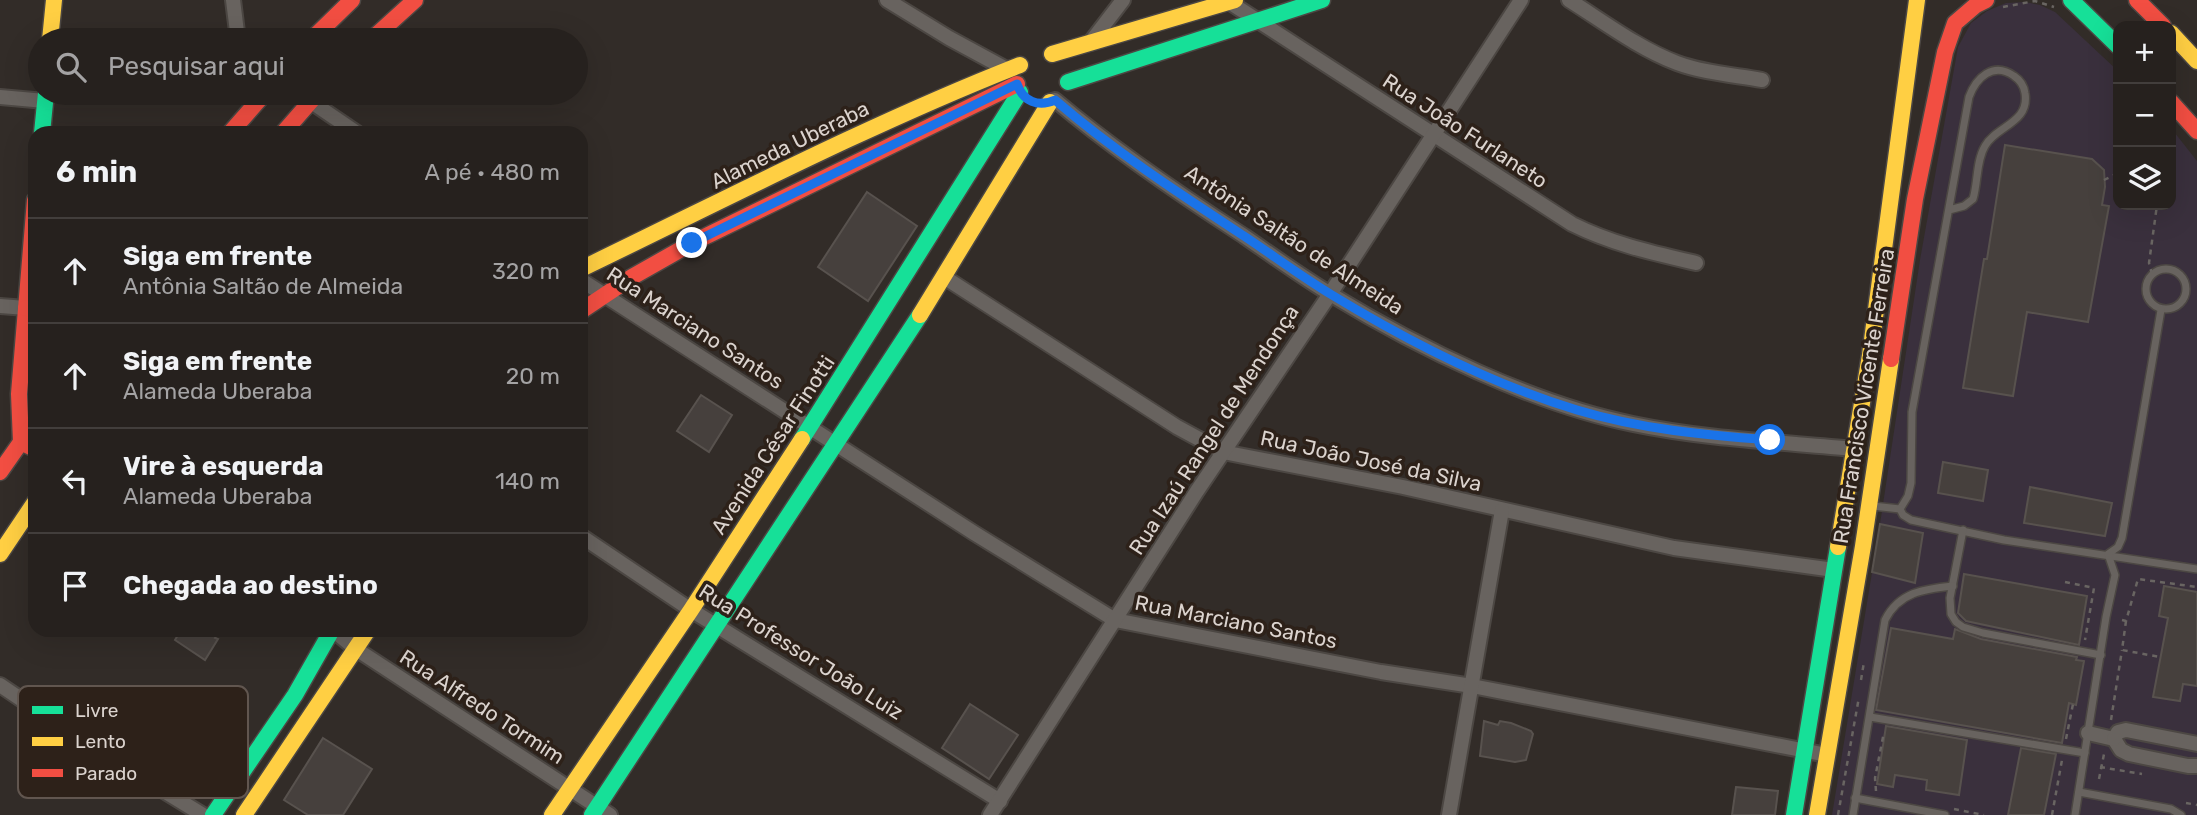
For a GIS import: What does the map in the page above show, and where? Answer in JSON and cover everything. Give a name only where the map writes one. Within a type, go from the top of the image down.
[{"type":"main road","points":[[51,28],[54,0]]},
{"type":"main road","points":[[323,28],[352,0]]},
{"type":"main road","points":[[384,28],[415,0]]},
{"type":"main road","points":[[1068,82],[1322,0]]},
{"type":"main road","name":"Rua Francisco Vicente Ferreira","points":[[1794,815],[1886,245],[1917,0]]},
{"type":"main road","name":"Rua Francisco Vicente Ferreira","points":[[1817,815],[1908,247],[1945,52],[1955,23],[1986,0]]},
{"type":"main road","points":[[2071,0],[2113,41]]},
{"type":"main road","points":[[2137,0],[2159,21]]},
{"type":"main road","name":"Alameda Uberaba","points":[[588,306],[692,243],[1016,78],[1034,53],[1052,54],[1230,1]]},
{"type":"main road","points":[[2176,38],[2197,61]]},
{"type":"main road","points":[[600,812],[717,625],[944,277],[1053,101],[1061,95],[1068,82],[1066,68],[1058,57],[1052,54]]},
{"type":"main road","points":[[1016,78],[1034,103],[1053,101]]},
{"type":"main road","name":"Alameda Uberaba","points":[[588,266],[956,90],[1016,78]]},
{"type":"main road","name":"Avenida César Finotti","points":[[552,815],[691,610],[810,427],[1016,78]]},
{"type":"main road","points":[[43,126],[44,105]]},
{"type":"main road","points":[[236,126],[254,105]]},
{"type":"main road","points":[[289,126],[307,105]]},
{"type":"main road","points":[[2176,108],[2197,131]]},
{"type":"main road","points":[[1886,245],[1908,247]]},
{"type":"main road","points":[[0,472],[28,445],[19,394],[28,330]]},
{"type":"main road","points":[[0,554],[28,512]]},
{"type":"main road","points":[[248,765],[295,695],[329,637]]},
{"type":"main road","points":[[244,815],[364,637]]},
{"type":"main road","points":[[214,815],[225,798]]},
{"type":"street","points":[[233,0],[236,28]]},
{"type":"street","points":[[887,0],[1016,78]]},
{"type":"street","points":[[1089,44],[1123,0]]},
{"type":"street","name":"Rua Izaú Rangel de Mendonça","points":[[990,815],[1223,452],[1330,294],[1521,0]]},
{"type":"street","points":[[1569,0],[1633,41],[1675,62],[1693,68],[1762,80]]},
{"type":"street","name":"Rua João Furlaneto","points":[[1230,1],[1551,212],[1596,236],[1696,263]]},
{"type":"street","points":[[0,97],[28,97]]},
{"type":"street","name":"Antônia Saltão de Almeida","points":[[1053,101],[1096,135],[1330,294],[1385,326],[1511,386],[1576,409],[1631,424],[1689,433],[1854,449]]},
{"type":"street","points":[[324,105],[349,126]]},
{"type":"street","name":"Rua João José da Silva","points":[[944,277],[1177,427],[1223,452],[1674,548],[1834,570]]},
{"type":"street","name":"Rua Marciano Santos","points":[[588,284],[974,533],[1115,620],[1827,755]]},
{"type":"street","points":[[0,306],[28,309]]},
{"type":"street","points":[[1448,815],[1502,510]]},
{"type":"street","name":"Rua Professor João Luiz","points":[[588,541],[691,610],[1000,800]]},
{"type":"street","name":"Rua Alfredo Tormim","points":[[341,637],[569,788],[600,812]]},
{"type":"street","points":[[0,685],[18,697]]},
{"type":"street","points":[[2114,739],[2118,732],[2126,730],[2197,744]]},
{"type":"street","points":[[2088,733],[2114,739],[2120,750],[2129,754],[2197,766]]},
{"type":"street","points":[[175,798],[203,815]]},
{"type":"lane","points":[[1900,509],[1908,496],[1911,483],[1912,412],[1966,111],[1973,86],[1988,72],[2001,70],[2009,73],[2016,77],[2025,90],[2024,107],[2013,124],[1986,144],[1980,159],[1973,200],[1950,210]]},
{"type":"lane","points":[[2160,269],[2179,273],[2186,291],[2180,303],[2161,310],[2150,302],[2146,283],[2152,274],[2160,269]]},
{"type":"lane","points":[[2108,554],[2118,547],[2122,538],[2161,310]]},
{"type":"lane","points":[[1868,505],[1900,509]]},
{"type":"lane","points":[[1900,509],[1911,520],[2004,540],[2197,569]]},
{"type":"lane","points":[[1963,530],[1950,598],[1951,614],[1963,627],[2101,655]]},
{"type":"lane","points":[[2075,815],[2115,575],[2108,554]]},
{"type":"lane","points":[[1853,815],[1885,621],[1892,607],[1915,593],[1953,586]]},
{"type":"lane","points":[[1870,717],[2085,753]]},
{"type":"lane","points":[[2079,792],[2171,809],[2181,815]]},
{"type":"lane","points":[[1855,798],[1945,811]]},
{"type":"path","points":[[2104,180],[2113,176]]},
{"type":"path","points":[[2152,274],[2149,263],[2156,210]]},
{"type":"path","points":[[2111,720],[2124,620],[2138,579],[2197,587]]},
{"type":"path","points":[[2065,582],[2094,588],[2084,647]]},
{"type":"path","points":[[2122,650],[2161,657]]},
{"type":"path","points":[[2065,742],[2073,704]]},
{"type":"path","points":[[1882,794],[1875,790],[1875,778],[1884,733],[1890,728]]},
{"type":"path","points":[[2099,779],[2104,751]]},
{"type":"path","points":[[2052,815],[2062,759],[2060,755]]},
{"type":"path","points":[[1945,811],[1984,815]]},
{"type":"shaded area","points":[[2025,2],[2055,12],[2113,66],[2113,210],[2176,210],[2176,134],[2197,161],[2197,815],[1832,815],[1920,260],[1958,47],[1971,23],[1987,11],[2006,3]]},
{"type":"building","points":[[2005,145],[2092,159],[2104,170],[2102,205],[2109,206],[2088,322],[2027,312],[2013,396],[1963,388]]},
{"type":"building","points":[[867,192],[917,226],[868,301],[818,267]]},
{"type":"building","points":[[701,395],[732,415],[709,452],[677,431]]},
{"type":"building","points":[[1943,462],[1988,470],[1983,501],[1938,493]]},
{"type":"building","points":[[2030,487],[2112,503],[2105,536],[2024,523]]},
{"type":"building","points":[[1880,524],[1923,533],[1915,583],[1872,572]]},
{"type":"building","points":[[1964,574],[2087,596],[2079,645],[1966,621],[1958,613]]},
{"type":"building","points":[[2164,586],[2197,592],[2197,686],[2183,684],[2180,701],[2153,697],[2168,618],[2159,616]]},
{"type":"building","points":[[1891,628],[1953,639],[1955,629],[1981,639],[2077,657],[2076,660],[2084,661],[2076,705],[2069,703],[2062,743],[1876,710]]},
{"type":"building","points":[[177,637],[218,639],[205,660],[175,640]]},
{"type":"building","points":[[970,704],[1018,735],[989,779],[942,748]]},
{"type":"building","points":[[1484,721],[1498,725],[1500,721],[1511,723],[1531,731],[1533,734],[1526,760],[1515,762],[1480,756]]},
{"type":"building","points":[[1886,726],[1967,740],[1959,795],[1926,790],[1927,780],[1895,775],[1893,787],[1877,784]]},
{"type":"building","points":[[323,738],[372,769],[343,815],[308,815],[284,800]]},
{"type":"building","points":[[2021,748],[2056,754],[2044,815],[2008,815]]},
{"type":"building","points":[[1736,787],[1778,791],[1775,815],[1732,815]]},
{"type":"traffic: fast","points":[[1068,82],[1322,0]]},
{"type":"traffic: fast","points":[[2071,0],[2113,41]]},
{"type":"traffic: fast","points":[[802,439],[1020,92]]},
{"type":"traffic: fast","points":[[43,126],[45,105]]},
{"type":"traffic: fast","points":[[592,815],[920,315]]},
{"type":"traffic: fast","points":[[1794,815],[1838,547]]},
{"type":"traffic: fast","points":[[248,764],[295,695],[328,637]]},
{"type":"traffic: fast","points":[[213,815],[225,798]]},
{"type":"traffic: slow","points":[[51,28],[54,0]]},
{"type":"traffic: slow","points":[[1052,54],[1235,0]]},
{"type":"traffic: slow","points":[[1838,547],[1870,355],[1917,0]]},
{"type":"traffic: slow","points":[[2176,38],[2197,61]]},
{"type":"traffic: slow","points":[[588,266],[853,137],[1020,65]]},
{"type":"traffic: slow","points":[[920,315],[1050,102]]},
{"type":"traffic: slow","points":[[1817,815],[1863,546],[1891,359]]},
{"type":"traffic: slow","points":[[552,815],[691,610],[802,439]]},
{"type":"traffic: slow","points":[[0,554],[28,512]]},
{"type":"traffic: slow","points":[[244,815],[363,637]]},
{"type":"traffic: jam","points":[[323,28],[352,0]]},
{"type":"traffic: jam","points":[[384,28],[415,0]]},
{"type":"traffic: jam","points":[[1891,359],[1915,199],[1945,52],[1955,23],[1986,0]]},
{"type":"traffic: jam","points":[[2137,0],[2158,21]]},
{"type":"traffic: jam","points":[[588,306],[632,277],[692,243],[1017,84]]},
{"type":"traffic: jam","points":[[236,126],[254,105]]},
{"type":"traffic: jam","points":[[289,126],[308,105]]},
{"type":"traffic: jam","points":[[2176,108],[2197,131]]},
{"type":"traffic: jam","points":[[28,285],[19,394],[21,442],[28,446]]},
{"type":"traffic: jam","points":[[0,472],[28,432]]},
{"type":"route","points":[[692,243],[1017,84],[1020,93],[1034,103],[1050,103],[1055,100],[1096,135],[1330,294],[1385,326],[1450,358],[1511,386],[1576,409],[1631,424],[1689,433],[1770,440]]}]
